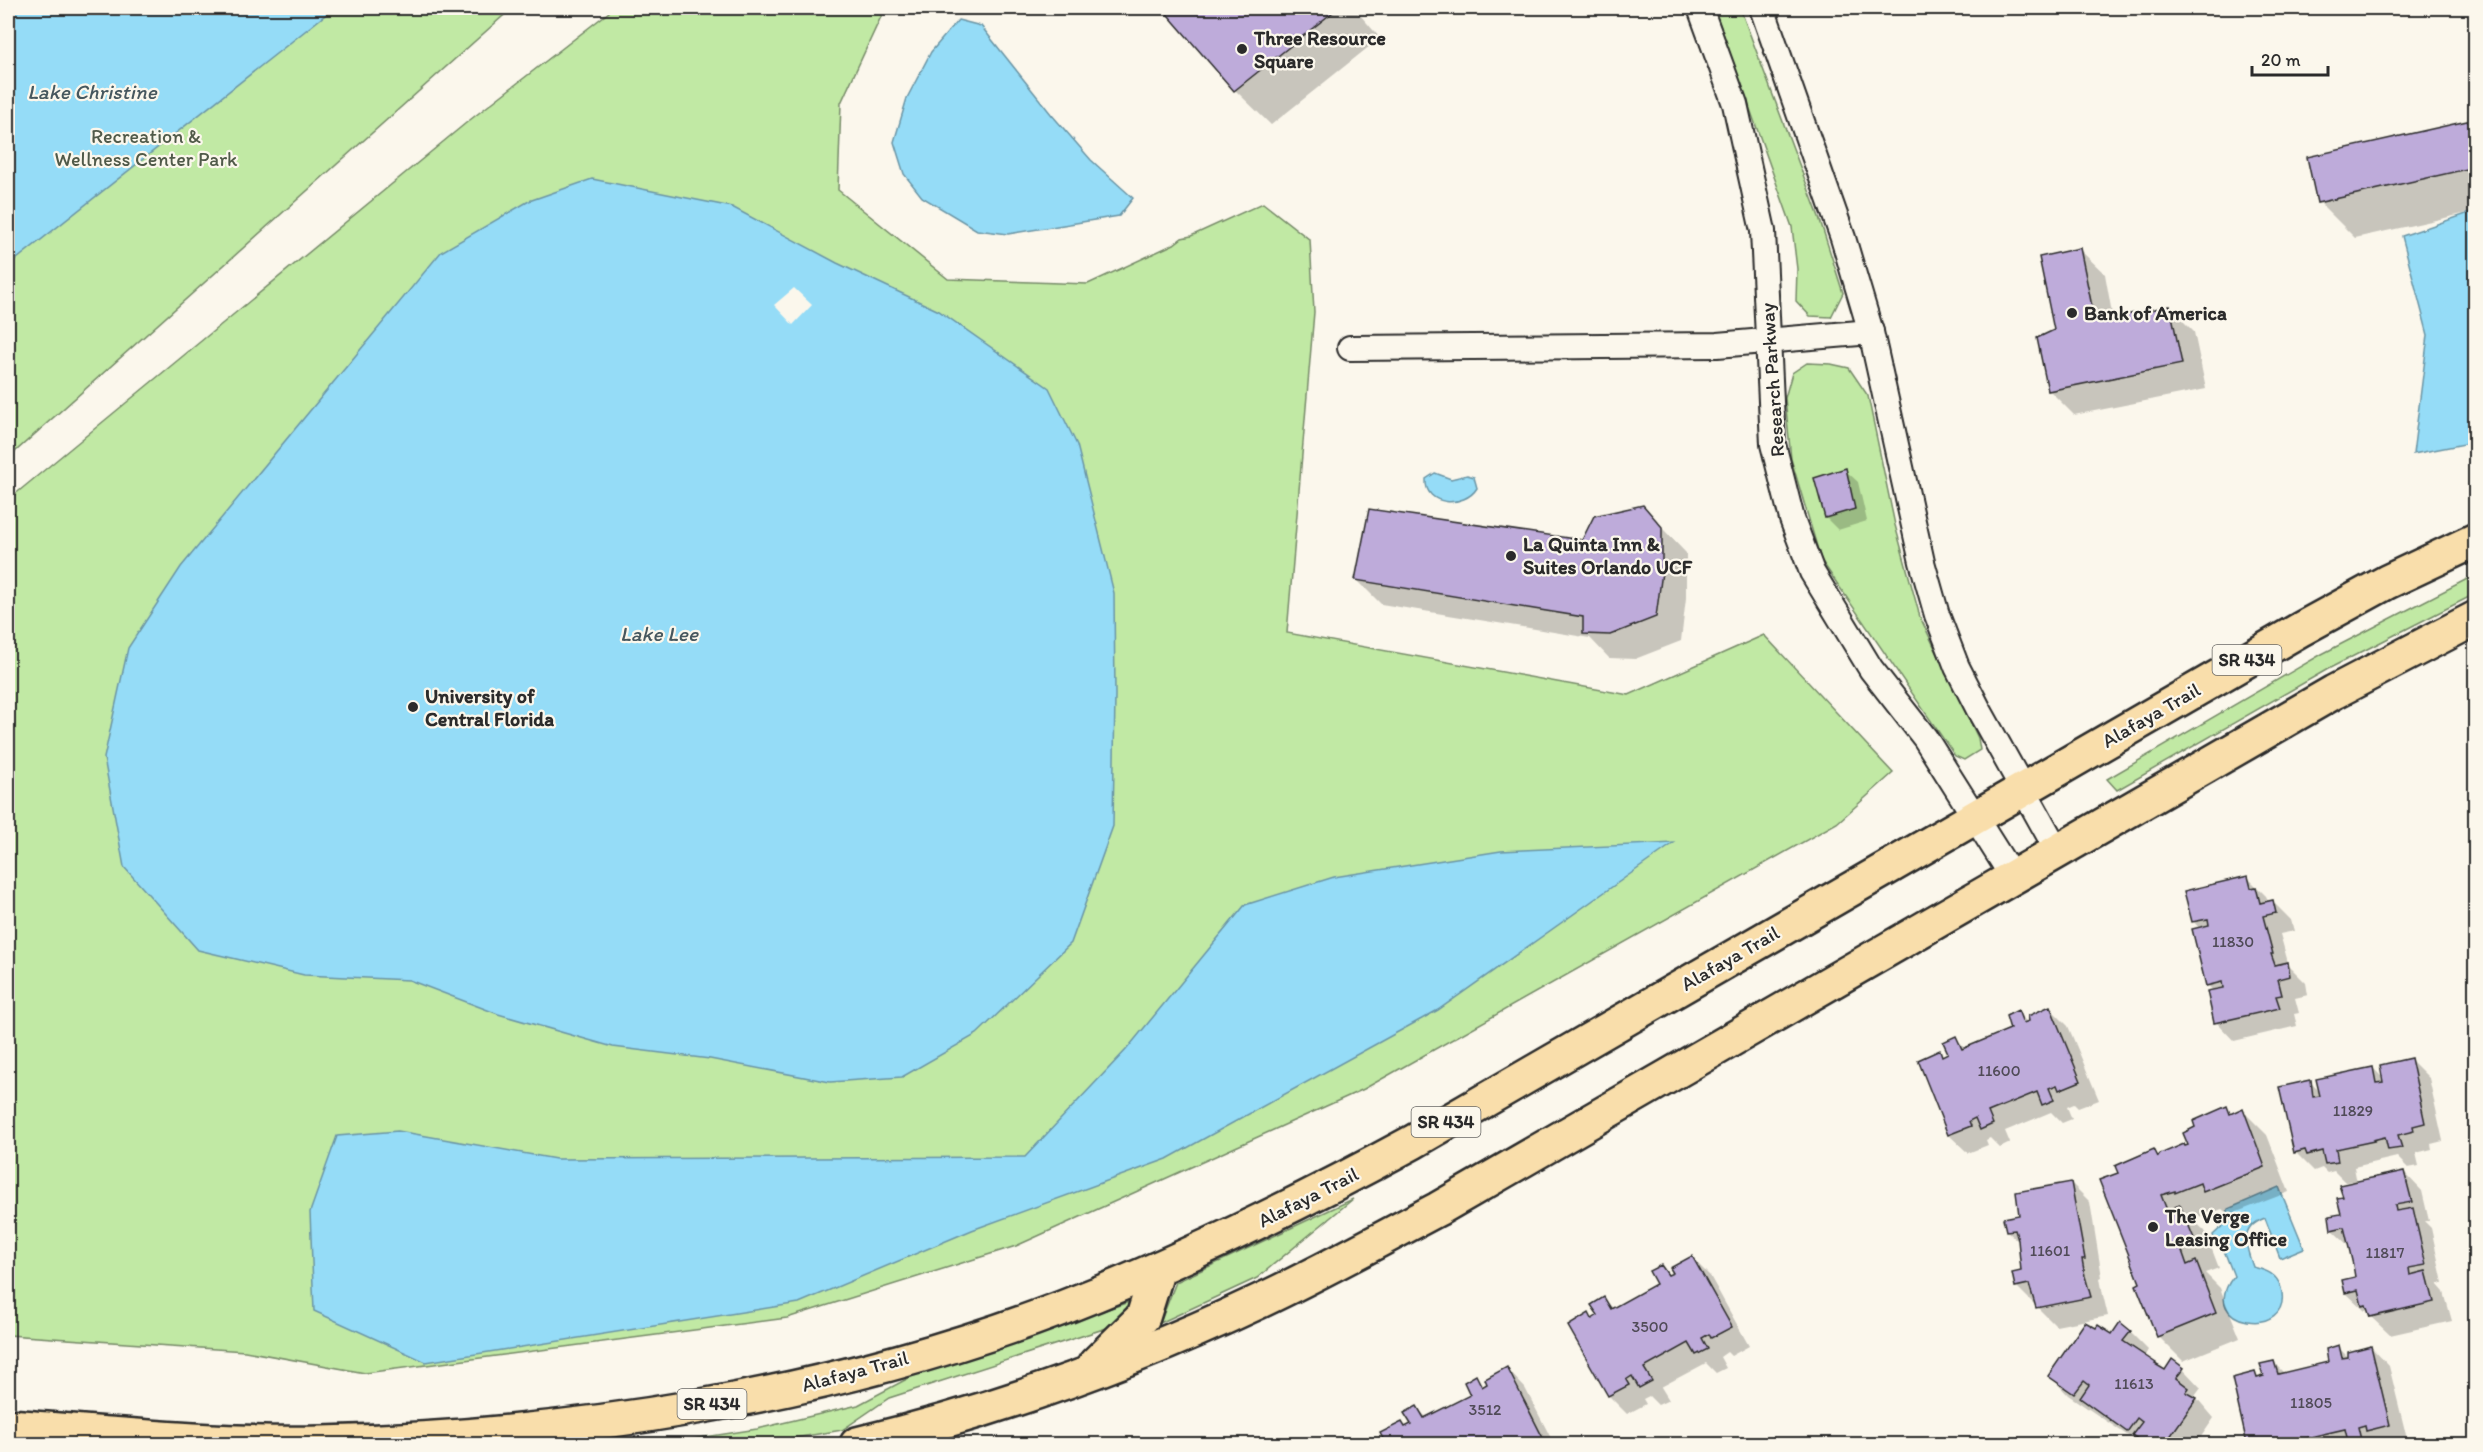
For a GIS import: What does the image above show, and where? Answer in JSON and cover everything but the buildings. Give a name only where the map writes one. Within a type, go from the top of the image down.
[{"type":"main road","name":"Alafaya Trail","points":[[8,1426],[219,1440],[318,1443],[442,1438],[590,1423],[657,1414],[759,1395],[873,1367],[960,1342],[1060,1309],[1158,1269],[1313,1197],[1393,1153],[2022,788],[2377,587],[2475,540]]},
{"type":"main road","points":[[857,1444],[987,1408],[1083,1376],[1261,1301],[1438,1209],[2334,692],[2475,618]]},
{"type":"main road","points":[[1083,1376],[1143,1317],[1158,1269]]},
{"type":"main road","points":[[539,1444],[590,1423]]},
{"type":"street","name":"Research Parkway","points":[[1700,8],[1735,104],[1763,231],[1773,444],[1792,519],[1812,572],[1871,669],[1924,738],[2012,876]]},
{"type":"street","points":[[1762,8],[1843,238],[1871,332],[1922,562],[1937,615],[1957,667],[2057,850]]},
{"type":"street","points":[[1350,348],[1717,345],[1871,332]]},
{"type":"green space","name":"Recreation & Wellness Center Park","points":[[8,8],[512,8],[8,458]]},
{"type":"green space","name":"University of Central Florida","points":[[608,8],[885,8],[841,103],[838,190],[948,279],[1088,284],[1174,244],[1182,238],[1263,203],[1310,240],[1314,312],[1287,633],[1629,695],[1764,635],[1893,773],[1837,823],[1364,1089],[1016,1246],[787,1318],[365,1373],[245,1351],[8,1335],[8,500],[466,123],[609,12]]},
{"type":"green space","points":[[1714,8],[1740,8],[1819,217],[1843,293],[1831,317],[1810,316],[1796,301],[1797,269],[1792,227]]},
{"type":"green space","points":[[1807,363],[1831,364],[1849,368],[1868,396],[1895,525],[1920,617],[1978,738],[1980,750],[1964,760],[1955,756],[1821,560],[1791,459],[1785,398],[1792,373]]},
{"type":"green space","points":[[2475,575],[2475,594],[2328,669],[2117,790],[2107,779],[2322,654]]},
{"type":"green space","points":[[1353,1199],[1257,1278],[1160,1323],[1176,1282]]},
{"type":"green space","points":[[1141,1298],[1119,1324],[889,1398],[842,1430],[759,1444],[660,1444],[757,1429],[858,1405],[920,1372]]},
{"type":"water","name":"Lake Christine","points":[[8,8],[334,8],[8,266]]},
{"type":"water","points":[[958,20],[981,26],[1091,160],[1133,198],[1119,216],[1008,234],[977,230],[922,197],[904,174],[894,142],[907,98],[931,52]]},
{"type":"water","name":"Lake Lee","points":[[592,179],[732,207],[837,263],[939,311],[1049,388],[1077,445],[1114,593],[1113,826],[1071,943],[977,1034],[902,1077],[830,1082],[710,1059],[613,1047],[498,1014],[409,980],[304,975],[198,950],[124,867],[104,758],[128,648],[181,567],[441,252],[529,201]]},
{"type":"water","points":[[2475,211],[2475,442],[2413,454],[2428,335],[2402,236]]},
{"type":"water","points":[[1435,473],[1451,479],[1467,475],[1474,477],[1477,488],[1464,499],[1446,502],[1431,495],[1427,488],[1426,479]]},
{"type":"water","points":[[1674,843],[1438,1010],[1167,1159],[972,1230],[799,1303],[426,1362],[314,1311],[310,1212],[337,1136],[398,1131],[556,1159],[1025,1157],[1126,1050],[1245,905],[1334,877],[1501,851]]},
{"type":"water","points":[[2279,1187],[2304,1248],[2280,1258],[2265,1218],[2251,1227],[2246,1244],[2253,1267],[2267,1271],[2277,1279],[2281,1288],[2281,1305],[2274,1316],[2261,1321],[2247,1321],[2235,1316],[2226,1307],[2225,1293],[2234,1276],[2223,1248],[2215,1243],[2213,1235],[2227,1222],[2228,1209]]},
{"type":"pier","points":[[794,288],[812,305],[793,325],[774,305]]},
{"type":"place","name":"Three Resource Square","points":[[1242,49]]},
{"type":"place","name":"Bank of America","points":[[2072,313]]},
{"type":"place","name":"La Quinta Inn & Suites Orlando UCF","points":[[1511,556]]},
{"type":"place","name":"University of Central Florida","points":[[413,707]]},
{"type":"place","name":"The Verge Leasing Office","points":[[2153,1227]]}]
